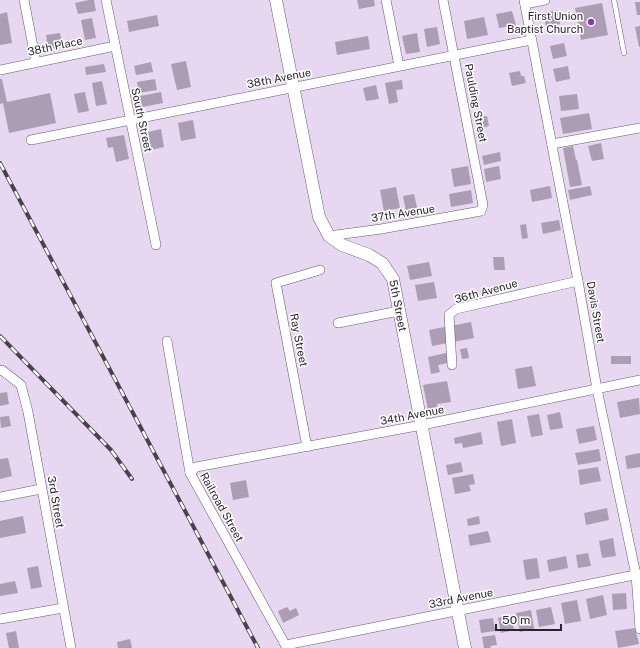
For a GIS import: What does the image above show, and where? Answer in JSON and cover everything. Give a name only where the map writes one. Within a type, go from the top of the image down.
[{"type":"street","points":[[24,0],[36,62]]},
{"type":"street","name":"South Street","points":[[106,0],[156,244]]},
{"type":"street","points":[[276,0],[319,217],[329,236]]},
{"type":"street","points":[[386,0],[399,66]]},
{"type":"street","name":"Paulding Street","points":[[443,0],[455,54],[483,205],[481,211]]},
{"type":"street","points":[[525,2],[545,0]]},
{"type":"street","name":"Davis Street","points":[[525,2],[597,389],[638,574],[640,629]]},
{"type":"street","name":"38th Avenue","points":[[31,140],[531,40]]},
{"type":"street","name":"38th Place","points":[[0,70],[115,46]]},
{"type":"street","points":[[552,144],[640,128]]},
{"type":"street","name":"37th Avenue","points":[[329,236],[381,230],[481,211]]},
{"type":"street","name":"5th Street","points":[[329,236],[342,245],[370,255],[382,263],[393,279],[465,648]]},
{"type":"street","name":"Ray Street","points":[[308,447],[276,283],[320,270]]},
{"type":"street","name":"36th Avenue","points":[[452,365],[449,315],[456,309],[578,281]]},
{"type":"street","points":[[338,323],[399,311]]},
{"type":"street","name":"Railroad Street","points":[[167,341],[190,473],[286,647]]},
{"type":"street","name":"3rd Street","points":[[1,370],[21,385],[28,412],[71,648]]},
{"type":"street","name":"34th Avenue","points":[[190,473],[196,467],[422,426],[640,380]]},
{"type":"street","points":[[0,497],[41,488]]},
{"type":"street","name":"33rd Avenue","points":[[286,647],[312,639],[638,574]]},
{"type":"street","points":[[0,619],[63,608]]},
{"type":"street","points":[[312,639],[316,648]]},
{"type":"lane","points":[[614,0],[624,54]]},
{"type":"building","points":[[94,0],[96,11],[78,14],[75,3]]},
{"type":"building","points":[[357,0],[374,0],[375,6],[359,9]]},
{"type":"building","points":[[635,2],[640,2],[640,15],[637,15]]},
{"type":"building","name":"First Union Baptist Church","points":[[602,3],[608,35],[581,40],[575,8]]},
{"type":"building","points":[[557,10],[560,24],[546,27],[543,13]]},
{"type":"building","points":[[512,11],[516,25],[499,28],[496,14]]},
{"type":"building","points":[[7,12],[12,43],[0,45],[0,14]]},
{"type":"building","points":[[157,15],[159,26],[129,32],[127,21]]},
{"type":"building","points":[[484,17],[488,35],[467,39],[464,21]]},
{"type":"building","points":[[92,18],[96,38],[85,40],[81,20]]},
{"type":"building","points":[[640,26],[640,47],[639,47],[635,27]]},
{"type":"building","points":[[437,27],[440,44],[427,47],[424,29]]},
{"type":"building","points":[[60,33],[63,47],[48,49],[46,35]]},
{"type":"building","points":[[417,33],[420,52],[406,54],[402,36]]},
{"type":"building","points":[[368,36],[370,49],[337,55],[335,42]]},
{"type":"building","points":[[564,43],[567,56],[553,59],[550,46]]},
{"type":"building","points":[[186,61],[191,87],[177,90],[171,64]]},
{"type":"building","points":[[151,62],[153,72],[136,75],[134,66]]},
{"type":"building","points":[[104,64],[106,72],[86,75],[85,67]]},
{"type":"building","points":[[568,66],[570,79],[556,82],[553,69]]},
{"type":"building","points":[[520,71],[521,76],[524,76],[526,83],[512,86],[509,73]]},
{"type":"building","points":[[0,79],[2,79],[7,102],[50,93],[56,123],[9,133],[3,103],[0,104]]},
{"type":"building","points":[[155,79],[157,90],[139,93],[137,82]]},
{"type":"building","points":[[402,80],[403,89],[396,90],[398,102],[389,104],[385,83]]},
{"type":"building","points":[[102,81],[107,104],[96,106],[92,83]]},
{"type":"building","points":[[376,85],[379,99],[366,101],[363,88]]},
{"type":"building","points":[[85,92],[89,111],[78,113],[74,94]]},
{"type":"building","points":[[161,92],[163,103],[137,108],[135,97]]},
{"type":"building","points":[[577,94],[579,109],[561,111],[559,96]]},
{"type":"building","points":[[589,113],[592,129],[563,134],[560,118]]},
{"type":"building","points":[[487,116],[489,126],[481,128],[479,117]]},
{"type":"building","points":[[193,120],[196,138],[181,141],[178,123]]},
{"type":"building","points":[[161,129],[164,147],[151,150],[148,132]]},
{"type":"building","points":[[124,135],[129,159],[116,162],[113,147],[108,148],[106,138]]},
{"type":"building","points":[[601,143],[604,159],[592,161],[588,146]]},
{"type":"building","points":[[573,146],[582,185],[570,187],[563,148]]},
{"type":"building","points":[[500,152],[501,161],[484,165],[482,156]]},
{"type":"building","points":[[468,166],[471,184],[454,187],[451,169]]},
{"type":"building","points":[[499,166],[501,179],[486,182],[484,169]]},
{"type":"building","points":[[550,186],[552,198],[532,202],[530,190]]},
{"type":"building","points":[[590,186],[592,195],[570,200],[568,190]]},
{"type":"building","points":[[396,187],[400,208],[384,211],[380,190]]},
{"type":"building","points":[[471,190],[473,203],[451,207],[449,194]]},
{"type":"building","points":[[414,194],[419,216],[413,217],[412,210],[406,211],[403,196]]},
{"type":"building","points":[[559,220],[561,230],[543,234],[541,223]]},
{"type":"building","points":[[526,224],[528,238],[522,239],[520,225]]},
{"type":"building","points":[[493,257],[504,257],[505,270],[494,270]]},
{"type":"building","points":[[429,262],[432,276],[410,280],[407,266]]},
{"type":"building","points":[[434,282],[437,298],[418,301],[415,285]]},
{"type":"building","points":[[471,322],[474,338],[432,346],[429,330]]},
{"type":"building","points":[[467,348],[469,358],[462,359],[460,349]]},
{"type":"building","points":[[446,353],[448,363],[438,365],[440,372],[431,374],[428,357]]},
{"type":"building","points":[[611,356],[631,356],[631,364],[611,364]]},
{"type":"building","points":[[532,366],[536,386],[518,389],[515,369]]},
{"type":"building","points":[[447,381],[451,402],[437,404],[438,413],[429,415],[423,385]]},
{"type":"building","points":[[7,392],[9,404],[0,406],[0,393]]},
{"type":"building","points":[[639,398],[640,414],[620,418],[617,402]]},
{"type":"building","points":[[560,412],[563,428],[550,430],[547,415]]},
{"type":"building","points":[[539,414],[543,435],[531,437],[527,416]]},
{"type":"building","points":[[9,416],[11,426],[1,428],[0,417]]},
{"type":"building","points":[[512,419],[516,443],[501,446],[497,422]]},
{"type":"building","points":[[594,426],[597,440],[579,444],[576,429]]},
{"type":"building","points":[[481,432],[483,444],[463,448],[462,443],[455,444],[454,438]]},
{"type":"building","points":[[599,449],[601,461],[578,465],[575,453]]},
{"type":"building","points":[[640,453],[640,467],[627,469],[625,456]]},
{"type":"building","points":[[8,458],[12,476],[0,479],[0,459]]},
{"type":"building","points":[[461,462],[463,472],[448,475],[446,465]]},
{"type":"building","points":[[598,467],[601,481],[580,485],[578,470]]},
{"type":"building","points":[[473,474],[475,484],[469,485],[471,491],[455,494],[452,478]]},
{"type":"building","points":[[246,480],[249,497],[233,500],[230,483]]},
{"type":"building","points":[[607,508],[609,520],[586,525],[584,513]]},
{"type":"building","points":[[23,516],[26,533],[0,538],[0,521]]},
{"type":"building","points":[[479,516],[480,524],[468,526],[467,519]]},
{"type":"building","points":[[488,531],[491,542],[470,546],[468,535]]},
{"type":"building","points":[[613,538],[616,556],[602,558],[599,541]]},
{"type":"building","points":[[588,553],[591,566],[578,568],[576,555]]},
{"type":"building","points":[[566,556],[568,568],[549,572],[547,560]]},
{"type":"building","points":[[537,558],[540,578],[526,580],[523,560]]},
{"type":"building","points":[[38,566],[42,587],[31,589],[27,568]]},
{"type":"building","points":[[15,581],[18,593],[0,596],[0,584]]},
{"type":"building","points":[[626,593],[627,609],[613,610],[612,594]]},
{"type":"building","points":[[603,595],[607,615],[590,619],[586,599]]},
{"type":"building","points":[[577,600],[581,621],[565,624],[561,603]]},
{"type":"building","points":[[287,607],[290,611],[296,608],[299,615],[283,623],[278,611]]},
{"type":"building","points":[[551,607],[555,624],[539,627],[536,610]]},
{"type":"building","points":[[531,610],[534,629],[520,632],[516,613]]},
{"type":"building","points":[[511,615],[514,630],[501,633],[498,618]]},
{"type":"building","points":[[493,618],[495,631],[481,633],[479,620]]},
{"type":"building","points":[[635,628],[639,644],[618,648],[615,631]]},
{"type":"building","points":[[16,631],[19,648],[9,648],[6,633]]},
{"type":"building","points":[[495,635],[497,645],[490,646],[491,648],[484,648],[482,637]]},
{"type":"building","points":[[130,639],[132,648],[118,648],[117,642]]},
{"type":"railway","points":[[0,163],[258,648]]},
{"type":"railway","points":[[0,336],[111,450],[132,479]]},
{"type":"place","name":"First Union Baptist Church","points":[[591,22]]}]
